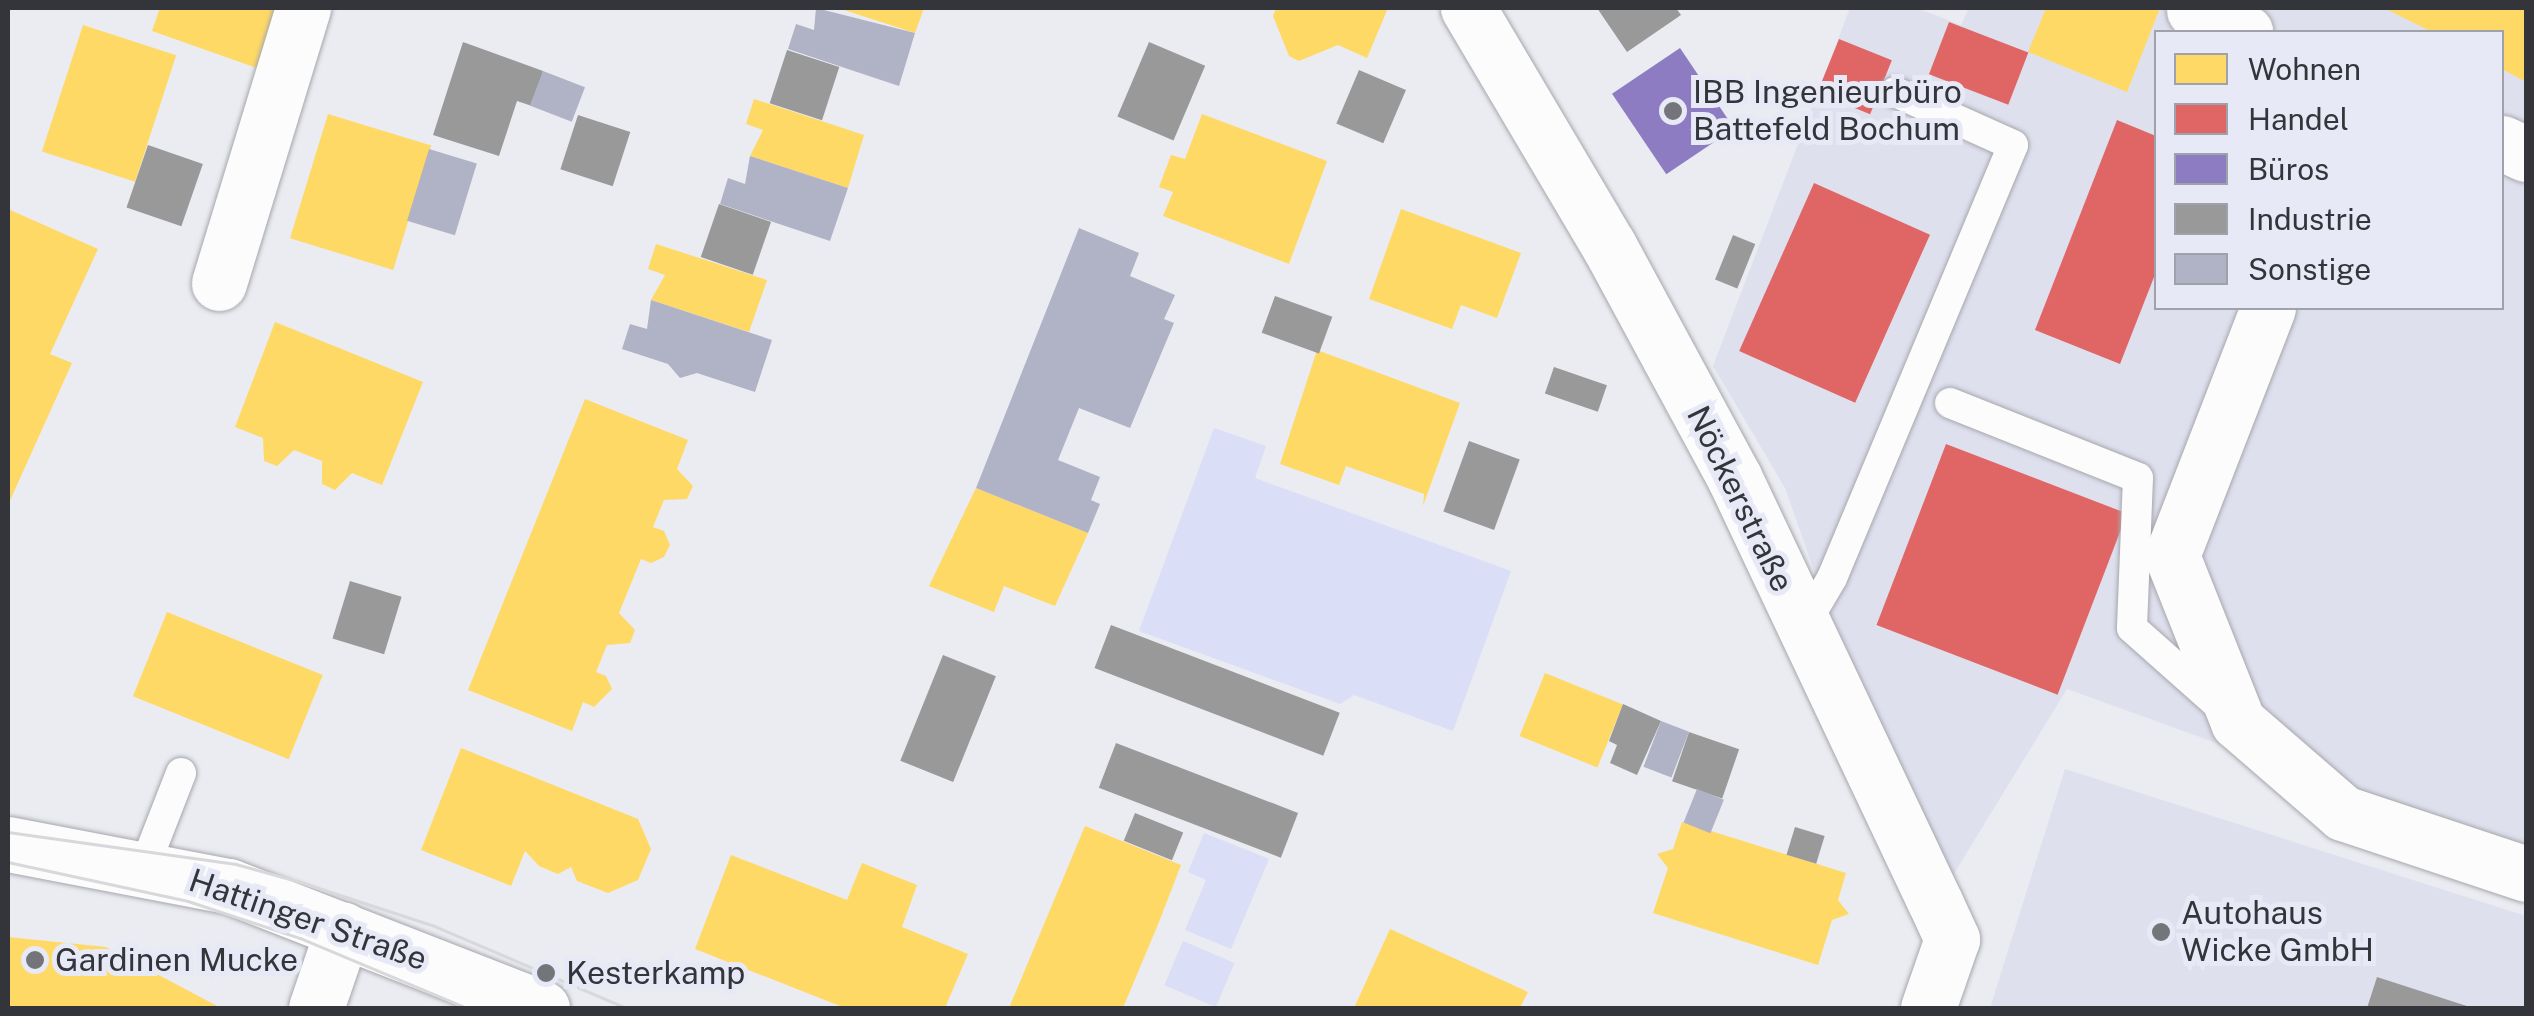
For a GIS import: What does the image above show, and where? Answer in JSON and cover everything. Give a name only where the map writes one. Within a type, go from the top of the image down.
[{"type":"street","points":[[219,284],[303,8]]},
{"type":"street","name":"Nöckerstraße","points":[[1468,8],[1633,289],[1734,477],[1802,629],[1952,939],[1928,1008]]},
{"type":"street","points":[[2194,10],[2240,30]]},
{"type":"street","points":[[2267,310],[2172,556],[2238,722],[2343,813],[2526,874]]},
{"type":"street","name":"Hattinger Straße","points":[[8,844],[229,886],[542,1008]]},
{"type":"street","points":[[316,1008],[343,929]]},
{"type":"lane","points":[[1802,629],[1832,578],[2013,145],[1894,92]]},
{"type":"lane","points":[[1950,403],[2138,478],[2132,628],[2238,722]]},
{"type":"lane","points":[[144,868],[181,773]]},
{"type":"shaded area","points":[[1850,8],[1917,8],[1961,25],[1969,8],[2526,8],[2526,855],[2067,689],[1933,908],[1785,488],[1713,366]]},
{"type":"shaded area","points":[[1214,428],[1266,446],[1255,478],[1511,571],[1453,731],[1354,695],[1340,704],[1139,631]]},
{"type":"shaded area","name":"Autohaus Wicke GmbH","points":[[2065,769],[2526,916],[2526,1008],[1990,1008]]},
{"type":"shaded area","points":[[1204,833],[1269,859],[1231,949],[1185,930],[1206,880],[1188,872]]},
{"type":"shaded area","points":[[1183,941],[1235,963],[1216,1007],[1164,985]]},
{"type":"building: Wohnen","points":[[160,8],[284,8],[262,70],[152,31]]},
{"type":"building: Wohnen","points":[[838,8],[924,8],[915,33]]},
{"type":"building: Wohnen","points":[[1276,8],[1388,8],[1367,58],[1338,45],[1299,61],[1289,56],[1273,16]]},
{"type":"building: Wohnen","points":[[2046,8],[2160,8],[2127,92],[2028,52]]},
{"type":"building: Wohnen","points":[[2384,8],[2526,8],[2526,82],[2504,70],[2504,30],[2428,30]]},
{"type":"building: Wohnen","points":[[83,25],[176,55],[135,182],[42,151]]},
{"type":"building: Wohnen","points":[[754,99],[864,135],[848,188],[750,156],[763,130],[746,124]]},
{"type":"building: Wohnen","points":[[328,114],[431,146],[393,270],[290,238]]},
{"type":"building: Wohnen","points":[[1202,114],[1327,161],[1289,264],[1163,216],[1173,192],[1159,187],[1171,155],[1185,159]]},
{"type":"building: Wohnen","points":[[8,209],[98,249],[50,354],[72,363],[8,505]]},
{"type":"building: Wohnen","points":[[1401,209],[1521,253],[1497,318],[1461,305],[1452,329],[1369,299]]},
{"type":"building: Wohnen","points":[[656,244],[767,280],[749,332],[651,300],[665,275],[648,269]]},
{"type":"building: Wohnen","points":[[275,322],[423,382],[382,485],[352,473],[335,490],[322,484],[322,461],[294,450],[277,466],[264,461],[263,438],[235,427]]},
{"type":"building: Wohnen","points":[[1317,350],[1460,403],[1423,506],[1424,494],[1346,466],[1339,485],[1280,464]]},
{"type":"building: Wohnen","points":[[585,399],[688,440],[677,469],[693,486],[687,499],[664,500],[653,527],[664,531],[670,545],[664,557],[651,563],[641,559],[619,613],[635,630],[630,643],[607,645],[596,672],[606,676],[612,689],[594,707],[583,702],[572,731],[468,690]]},
{"type":"building: Wohnen","points":[[976,488],[1088,533],[1055,606],[1004,586],[994,612],[929,586]]},
{"type":"building: Wohnen","points":[[167,612],[323,675],[289,759],[133,696]]},
{"type":"building: Wohnen","points":[[1545,673],[1623,704],[1597,768],[1520,736]]},
{"type":"building: Wohnen","points":[[461,748],[638,819],[651,849],[638,880],[608,893],[577,881],[571,867],[558,874],[539,866],[525,851],[511,886],[421,850]]},
{"type":"building: Wohnen","points":[[1682,822],[1846,873],[1838,900],[1849,914],[1832,920],[1818,965],[1653,913],[1668,868],[1657,854],[1673,849]]},
{"type":"building: Wohnen","points":[[1085,826],[1181,865],[1159,922],[1123,1008],[1009,1008]]},
{"type":"building: Wohnen","points":[[731,855],[847,900],[862,863],[917,885],[902,927],[968,954],[945,1008],[845,1008],[695,949]]},
{"type":"building: Wohnen","points":[[1390,929],[1528,992],[1520,1008],[1354,1008]]},
{"type":"building: Wohnen","points":[[8,937],[106,947],[221,1008],[8,1008]]},
{"type":"building: Handel","points":[[1949,22],[2028,52],[2008,105],[1929,74]]},
{"type":"building: Handel","points":[[1839,39],[1892,60],[1870,114],[1817,93]]},
{"type":"building: Handel","points":[[2117,120],[2154,135],[2154,277],[2120,364],[2035,330]]},
{"type":"building: Handel","points":[[1814,183],[1930,235],[1855,403],[1739,351]]},
{"type":"building: Handel","points":[[1946,444],[2127,514],[2058,695],[1876,625]]},
{"type":"building: Büros","name":"IBB Ingenieurbüro Battefeld Bochum","points":[[1680,48],[1734,128],[1666,174],[1612,94]]},
{"type":"building: Industrie","points":[[1597,8],[1676,8],[1681,15],[1627,52]]},
{"type":"building: Industrie","points":[[463,42],[543,71],[532,106],[517,101],[499,156],[433,135]]},
{"type":"building: Industrie","points":[[1149,42],[1205,66],[1174,140],[1117,117]]},
{"type":"building: Industrie","points":[[787,50],[839,67],[822,120],[770,103]]},
{"type":"building: Industrie","points":[[1359,70],[1406,90],[1383,143],[1336,123]]},
{"type":"building: Industrie","points":[[578,115],[630,132],[613,186],[560,169]]},
{"type":"building: Industrie","points":[[148,145],[203,164],[181,226],[127,207]]},
{"type":"building: Industrie","points":[[719,204],[771,222],[753,275],[701,257]]},
{"type":"building: Industrie","points":[[1733,235],[1755,244],[1737,288],[1715,280]]},
{"type":"building: Industrie","points":[[1275,296],[1332,317],[1319,354],[1262,333]]},
{"type":"building: Industrie","points":[[1554,367],[1607,385],[1598,412],[1545,393]]},
{"type":"building: Industrie","points":[[1469,441],[1520,459],[1494,530],[1443,511]]},
{"type":"building: Industrie","points":[[350,581],[402,597],[384,654],[332,638]]},
{"type":"building: Industrie","points":[[1111,625],[1340,713],[1323,756],[1095,668]]},
{"type":"building: Industrie","points":[[943,655],[996,676],[953,782],[900,761]]},
{"type":"building: Industrie","points":[[1623,704],[1661,721],[1637,775],[1610,763],[1617,745],[1609,741]]},
{"type":"building: Industrie","points":[[1689,732],[1739,749],[1722,798],[1672,781]]},
{"type":"building: Industrie","points":[[1116,743],[1298,813],[1281,858],[1099,788]]},
{"type":"building: Industrie","points":[[1135,813],[1183,832],[1172,860],[1124,841]]},
{"type":"building: Industrie","points":[[1795,827],[1825,836],[1816,864],[1787,855]]},
{"type":"building: Industrie","points":[[2377,977],[2473,1008],[2367,1008]]},
{"type":"building: Sonstige","points":[[816,8],[915,33],[899,86],[788,49],[796,24],[814,30]]},
{"type":"building: Sonstige","points":[[543,71],[585,87],[572,122],[530,106]]},
{"type":"building: Sonstige","points":[[429,149],[477,164],[455,235],[407,221]]},
{"type":"building: Sonstige","points":[[750,156],[848,188],[830,241],[720,204],[728,178],[745,184]]},
{"type":"building: Sonstige","points":[[1079,228],[1139,253],[1130,276],[1175,295],[1164,319],[1174,323],[1130,428],[1079,408],[1058,460],[1100,477],[1091,500],[1100,504],[1088,533],[976,488]]},
{"type":"building: Sonstige","points":[[651,300],[772,340],[755,392],[697,373],[680,378],[668,364],[622,349],[630,324],[647,329]]},
{"type":"building: Sonstige","points":[[1661,721],[1689,732],[1671,777],[1643,767]]},
{"type":"building: Sonstige","points":[[1697,789],[1724,800],[1710,833],[1684,822]]},
{"type":"tram line","points":[[8,832],[236,864],[297,881],[432,925],[627,1008]]},
{"type":"tram line","points":[[8,862],[188,901],[300,938],[467,1008]]},
{"type":"place","name":"IBB Ingenieurbüro Battefeld Bochum","points":[[1673,111]]},
{"type":"place","name":"Autohaus Wicke GmbH","points":[[2161,932]]},
{"type":"place","name":"Gardinen Mucke","points":[[35,960]]},
{"type":"place","name":"Kesterkamp","points":[[546,973]]}]
